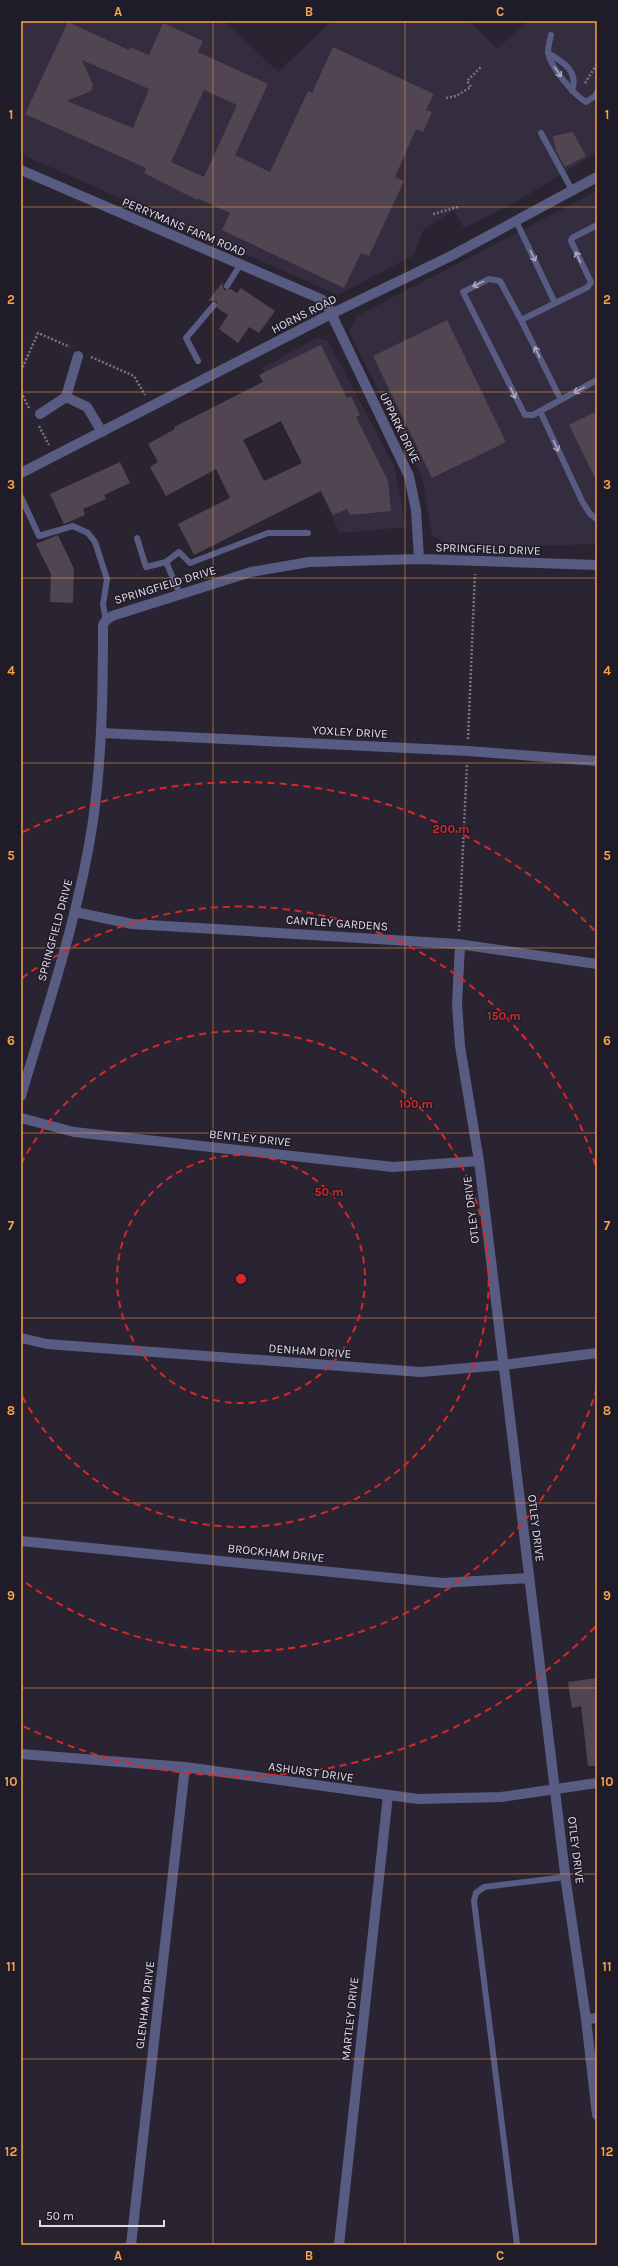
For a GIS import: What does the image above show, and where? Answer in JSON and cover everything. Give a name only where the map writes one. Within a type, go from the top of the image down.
[{"type":"street","name":"PERRYMANS FARM ROAD","points":[[21,170],[321,300],[327,305],[331,314]]},
{"type":"street","name":"HORNS ROAD","points":[[21,473],[331,314],[451,256],[597,177]]},
{"type":"street","name":"UPPARK DRIVE","points":[[331,314],[409,476],[416,510],[419,559]]},
{"type":"street","points":[[40,414],[66,397],[78,356]]},
{"type":"street","points":[[66,397],[88,407],[102,432]]},
{"type":"street","name":"SPRINGFIELD DRIVE","points":[[21,1096],[75,912],[93,821],[102,734],[103,625],[106,620],[112,616],[251,572],[309,562],[419,559],[597,565]]},
{"type":"street","name":"YOXLEY DRIVE","points":[[102,734],[468,751],[597,761]]},
{"type":"street","name":"CANTLEY GARDENS","points":[[75,912],[132,924],[460,944],[597,964]]},
{"type":"street","name":"OTLEY DRIVE","points":[[460,944],[457,1004],[460,1046],[479,1161],[555,1789],[586,2019],[597,2115]]},
{"type":"street","name":"BENTLEY DRIVE","points":[[21,1118],[74,1132],[393,1167],[479,1161]]},
{"type":"street","name":"DENHAM DRIVE","points":[[21,1338],[47,1344],[421,1372],[503,1365],[597,1353]]},
{"type":"street","name":"BROCKHAM DRIVE","points":[[21,1541],[442,1583],[529,1578]]},
{"type":"street","name":"ASHURST DRIVE","points":[[21,1754],[186,1767],[418,1799],[501,1797],[597,1783]]},
{"type":"street","name":"GLENHAM DRIVE","points":[[131,2245],[186,1767]]},
{"type":"street","name":"MARTLEY DRIVE","points":[[339,2245],[388,1795]]},
{"type":"street","points":[[586,2019],[597,2018]]},
{"type":"lane","points":[[551,36],[548,54],[555,67],[572,91],[586,102],[595,96],[597,92]]},
{"type":"lane","points":[[548,54],[565,64],[573,73],[574,85],[572,91]]},
{"type":"lane","points":[[541,133],[572,190]]},
{"type":"lane","points":[[516,221],[555,303]]},
{"type":"lane","points":[[521,320],[584,289],[591,282],[571,240],[572,238],[597,225]]},
{"type":"lane","points":[[227,286],[240,265]]},
{"type":"lane","points":[[560,400],[500,281],[489,279],[463,292],[525,415],[533,415],[597,380]]},
{"type":"lane","points":[[198,361],[186,338],[214,306]]},
{"type":"lane","points":[[540,411],[582,501],[590,514],[597,519]]},
{"type":"lane","points":[[21,497],[39,536],[73,526],[88,533],[95,542],[108,580],[103,605],[106,620]]},
{"type":"lane","points":[[137,538],[146,567],[166,562],[179,552],[190,563],[268,533],[308,533]]},
{"type":"lane","points":[[166,562],[180,594]]},
{"type":"lane","points":[[517,2245],[474,1901],[476,1893],[484,1887],[566,1877]]},
{"type":"path","points":[[446,98],[456,96],[471,87],[467,81],[481,67]]},
{"type":"path","points":[[433,214],[458,207]]},
{"type":"shaded area","points":[[21,21],[225,21],[278,72],[332,21],[469,21],[497,49],[527,21],[597,21],[597,152],[516,202],[464,228],[454,210],[423,230],[414,255],[338,295],[21,154]]},
{"type":"shaded area","points":[[597,191],[597,544],[453,548],[432,535],[422,476],[349,332],[357,316]]},
{"type":"shaded area","points":[[317,338],[328,341],[394,466],[406,527],[340,533],[262,368]]},
{"type":"building","points":[[68,22],[129,50],[130,47],[149,55],[163,23],[203,41],[198,52],[268,84],[235,155],[270,172],[308,91],[312,93],[333,47],[434,94],[426,110],[432,112],[423,132],[416,129],[395,177],[404,181],[369,256],[361,253],[344,288],[222,230],[230,213],[197,198],[197,200],[144,173],[146,168],[25,114]],"holes":[[[82,60],[149,89],[133,128],[67,101],[91,91],[93,85]],[[204,90],[237,105],[204,177],[171,162]]]},
{"type":"building","points":[[573,132],[586,156],[565,167],[556,151],[553,136]]},
{"type":"building","points":[[222,283],[224,290],[231,289],[237,293],[241,288],[275,311],[259,333],[249,327],[238,343],[219,329],[228,315],[217,308],[217,301],[208,301]]},
{"type":"building","points":[[447,320],[506,442],[432,478],[373,356]]},
{"type":"building","points":[[321,345],[347,398],[351,396],[360,415],[356,417],[388,481],[391,511],[350,515],[347,509],[333,515],[321,491],[194,555],[178,524],[230,498],[216,469],[166,496],[150,467],[158,462],[148,444],[175,429],[174,427],[263,382],[259,375]],"holes":[[[281,421],[302,463],[264,481],[243,440]]]},
{"type":"building","points":[[597,411],[597,482],[569,425]]},
{"type":"building","points":[[120,462],[130,483],[104,495],[106,499],[83,509],[85,515],[64,524],[50,494]]},
{"type":"building","points":[[58,535],[74,569],[73,603],[50,602],[51,574],[36,544]]},
{"type":"building","points":[[597,1678],[597,1766],[588,1766],[581,1706],[572,1708],[568,1682]]}]
